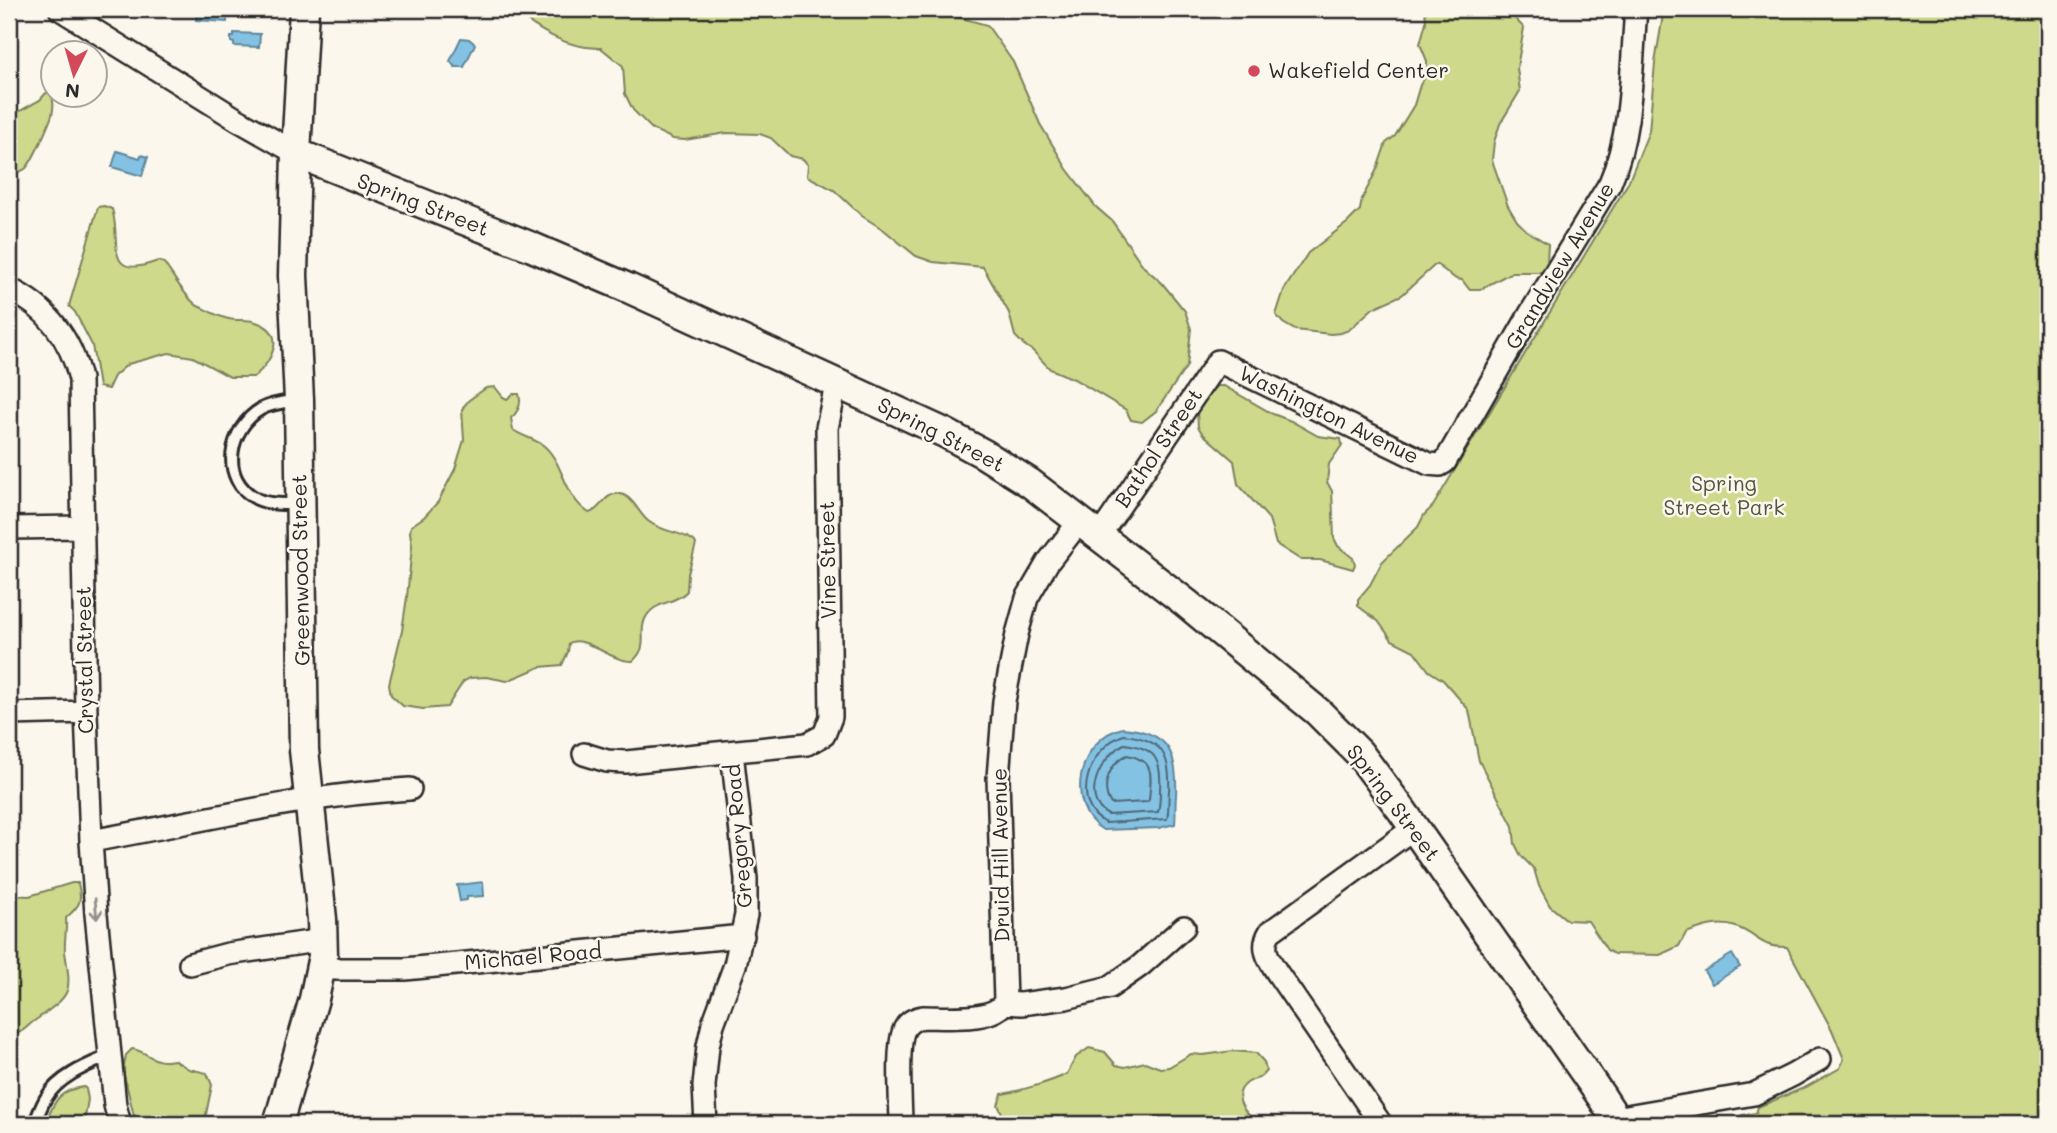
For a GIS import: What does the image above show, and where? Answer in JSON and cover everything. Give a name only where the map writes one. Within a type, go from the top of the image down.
[{"type":"street","name":"Spring Street","points":[[60,9],[296,153],[581,267],[967,444],[1030,483],[1090,528],[1318,712],[1365,760],[1617,1121]]},
{"type":"street","name":"Greenwood Street","points":[[278,1124],[322,969],[323,940],[308,799],[303,715],[299,400],[293,276],[304,9]]},
{"type":"street","name":"Grandview Avenue","points":[[1440,465],[1449,457],[1530,314],[1610,183],[1619,160],[1624,134],[1636,9]]},
{"type":"street","name":"Crystal Street","points":[[9,289],[28,299],[62,333],[76,361],[81,397],[91,841],[96,914],[120,1124]]},
{"type":"street","name":"Washington Avenue","points":[[1218,360],[1426,463],[1440,465]]},
{"type":"street","name":"Bathol Street","points":[[1090,528],[1218,360]]},
{"type":"street","name":"Vine Street","points":[[732,751],[807,744],[824,735],[831,717],[827,428],[836,385]]},
{"type":"street","points":[[9,528],[82,527]]},
{"type":"street","name":"Druid Hill Avenue","points":[[1005,1003],[1007,991],[998,790],[1004,701],[1014,644],[1027,598],[1048,562],[1090,528]]},
{"type":"street","points":[[9,714],[86,712]]},
{"type":"street","points":[[584,754],[620,762],[732,751]]},
{"type":"street","name":"Gregory Road","points":[[706,1124],[705,1077],[708,1046],[743,936],[747,901],[732,751]]},
{"type":"street","points":[[91,841],[308,799],[410,789]]},
{"type":"street","points":[[1381,1124],[1278,974],[1266,954],[1265,943],[1270,932],[1414,828]]},
{"type":"street","points":[[901,1124],[901,1039],[907,1025],[916,1018],[989,1014],[1000,1009],[1005,1003],[1021,1004],[1066,998],[1110,986],[1140,966],[1184,927]]},
{"type":"street","name":"Michael Road","points":[[322,969],[405,969],[743,936]]},
{"type":"street","points":[[190,964],[228,954],[323,940]]},
{"type":"street","points":[[1617,1121],[1754,1094],[1819,1059]]},
{"type":"lane","points":[[299,400],[269,405],[254,414],[236,436],[231,459],[237,478],[253,497],[276,504],[301,504]]},
{"type":"lane","points":[[34,1124],[53,1089],[85,1066],[111,1055]]},
{"type":"green space","points":[[514,9],[950,9],[958,17],[987,25],[1013,62],[1040,124],[1067,169],[1096,207],[1112,221],[1144,267],[1162,283],[1185,311],[1191,329],[1187,366],[1156,411],[1142,422],[1131,420],[1126,410],[1074,379],[1050,369],[1015,336],[1009,313],[983,267],[933,262],[916,256],[862,216],[834,190],[807,176],[808,165],[803,159],[790,156],[771,138],[760,134],[726,133],[685,140],[673,139],[652,129],[633,110],[625,94],[623,66],[601,48],[589,48],[554,37],[533,25]]},
{"type":"green space","points":[[1425,9],[1506,9],[1524,28],[1517,68],[1520,91],[1500,124],[1492,160],[1508,206],[1517,221],[1548,244],[1547,262],[1541,272],[1512,272],[1481,289],[1469,289],[1462,280],[1456,279],[1436,264],[1402,295],[1373,308],[1349,330],[1331,334],[1295,330],[1276,315],[1284,290],[1308,253],[1360,210],[1362,199],[1386,143],[1395,136],[1414,105],[1420,85],[1427,74],[1427,61],[1420,44],[1426,22]]},
{"type":"green space","name":"Spring Street Park","points":[[1664,9],[2048,9],[2048,1124],[1746,1124],[1742,1115],[1756,1113],[1758,1107],[1806,1087],[1840,1068],[1844,1059],[1832,1030],[1787,947],[1770,945],[1730,925],[1717,925],[1686,933],[1679,946],[1660,955],[1614,954],[1607,950],[1588,921],[1567,920],[1550,906],[1539,886],[1534,869],[1521,856],[1515,844],[1513,826],[1479,761],[1469,710],[1443,680],[1429,671],[1414,651],[1392,640],[1378,621],[1358,606],[1358,599],[1370,585],[1382,562],[1418,527],[1433,506],[1628,183],[1649,131],[1655,63]]},
{"type":"green space","points":[[38,101],[38,108],[53,108],[32,160],[19,172],[9,171],[9,117]]},
{"type":"green space","points":[[98,207],[112,209],[121,262],[129,266],[158,261],[164,263],[185,293],[198,306],[232,320],[256,322],[272,333],[274,348],[271,356],[254,377],[230,377],[193,357],[169,353],[128,364],[114,376],[108,389],[99,387],[92,345],[75,312],[69,306]]},
{"type":"green space","points":[[1217,386],[1224,386],[1318,436],[1341,439],[1342,445],[1329,464],[1327,482],[1332,491],[1334,538],[1338,546],[1353,558],[1353,569],[1320,560],[1301,560],[1276,544],[1269,519],[1238,484],[1234,461],[1198,427],[1197,412]]},
{"type":"green space","points":[[495,387],[507,399],[513,394],[519,394],[519,408],[511,418],[513,430],[543,445],[550,452],[574,498],[589,513],[611,495],[621,494],[630,499],[654,525],[694,541],[696,544],[688,574],[687,591],[649,613],[643,625],[641,650],[633,661],[575,641],[569,643],[562,665],[540,667],[507,681],[486,677],[470,678],[463,682],[447,707],[423,709],[403,706],[391,695],[389,684],[407,597],[412,546],[411,526],[438,502],[455,469],[464,440],[464,406],[486,388]]},
{"type":"green space","points":[[78,883],[80,900],[66,918],[66,992],[57,1004],[24,1030],[9,1034],[9,895],[29,896]]},
{"type":"green space","points":[[1089,1048],[1105,1052],[1116,1065],[1125,1067],[1145,1062],[1160,1068],[1169,1067],[1191,1054],[1233,1051],[1256,1053],[1264,1062],[1266,1071],[1242,1088],[1240,1100],[1245,1111],[1260,1124],[1007,1124],[998,1105],[1002,1094],[1067,1074],[1076,1057]]},
{"type":"green space","points":[[132,1049],[156,1060],[174,1060],[189,1069],[207,1073],[212,1085],[204,1124],[136,1124],[123,1071],[126,1055]]},
{"type":"green space","points":[[84,1087],[88,1099],[84,1124],[45,1124],[58,1098],[68,1091]]},
{"type":"water","points":[[197,9],[228,9],[227,22],[196,20]]},
{"type":"water","points":[[234,33],[260,34],[259,47],[234,46],[231,37],[234,37]]},
{"type":"water","points":[[461,38],[469,39],[475,44],[464,67],[455,67],[450,61]]},
{"type":"water","points":[[117,151],[140,158],[141,155],[148,157],[142,176],[112,167]]},
{"type":"water","points":[[1123,728],[1151,734],[1168,747],[1175,768],[1175,824],[1159,828],[1103,830],[1091,819],[1083,806],[1081,774],[1087,758],[1096,744],[1108,734]]},
{"type":"water","points":[[483,882],[484,896],[467,897],[467,900],[460,901],[457,885]]},
{"type":"water","points":[[1732,954],[1740,967],[1712,984],[1704,971]]},
{"type":"place","name":"Wakefield Center","points":[[1254,71]]}]
